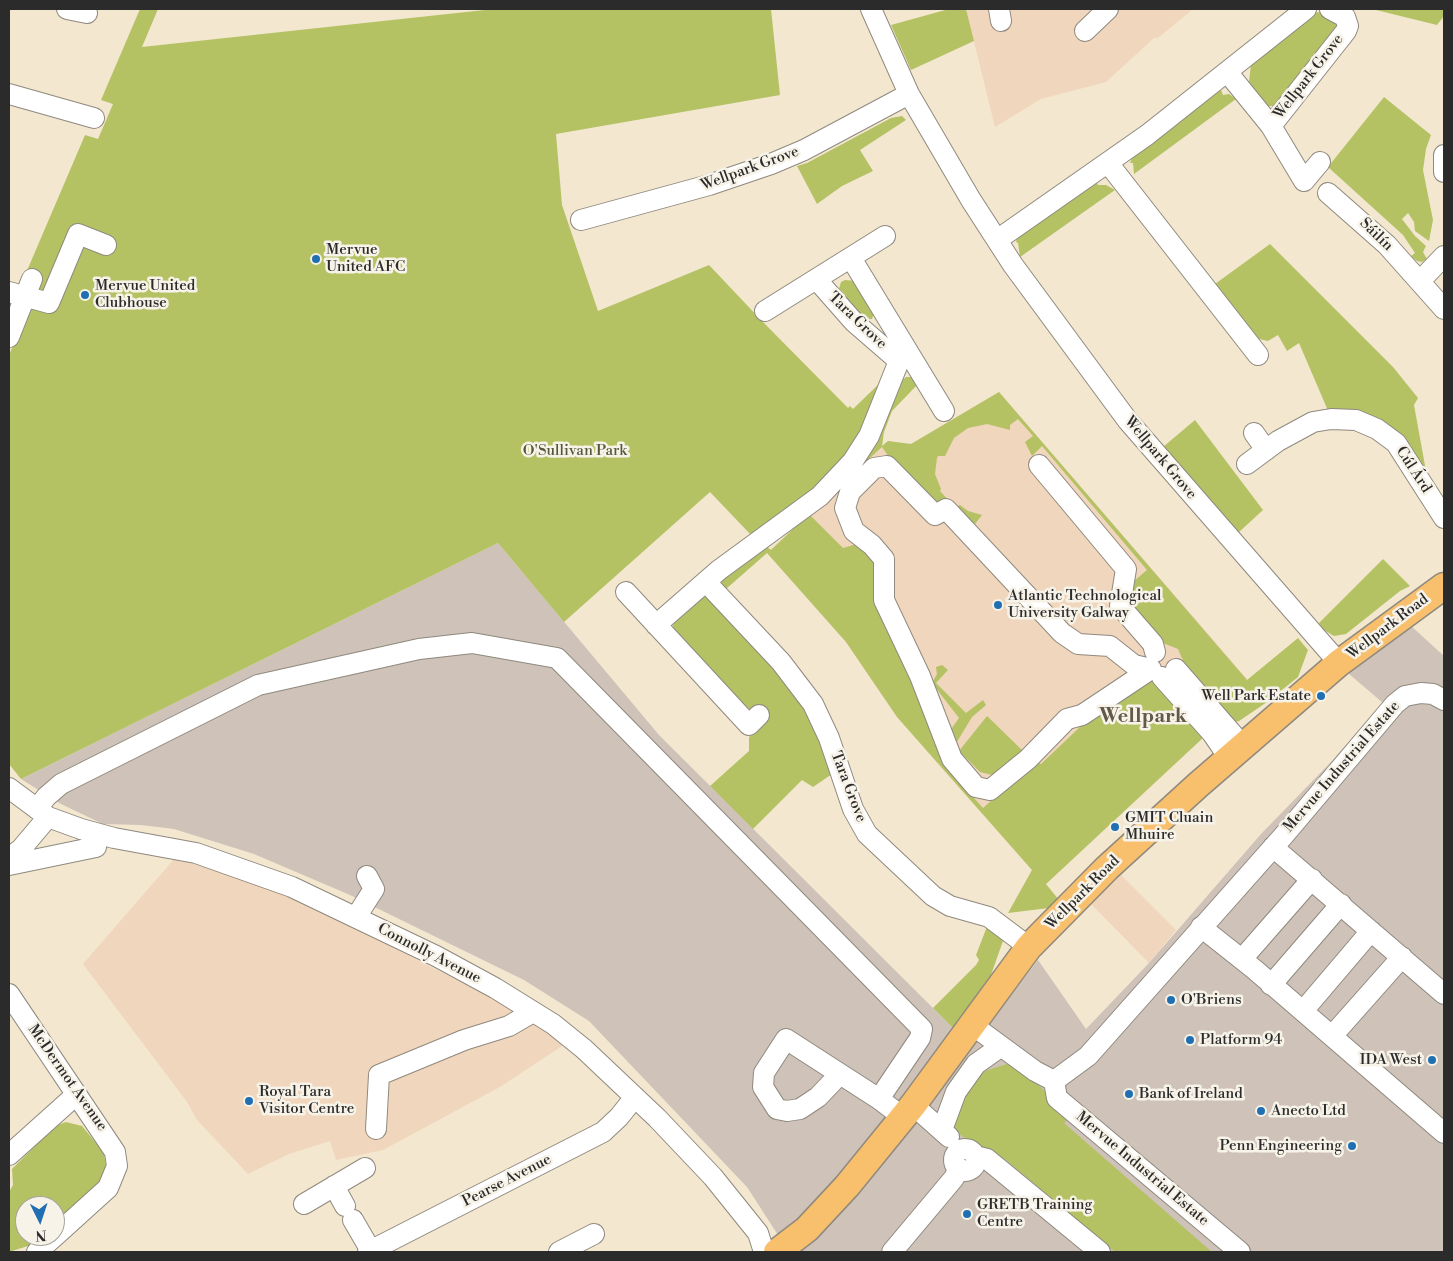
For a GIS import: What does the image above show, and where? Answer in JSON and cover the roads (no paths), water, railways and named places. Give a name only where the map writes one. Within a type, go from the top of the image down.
[{"type":"main road","name":"Wellpark Road","points":[[777,1252],[808,1229],[825,1212],[908,1112],[1029,947],[1107,868],[1236,752],[1339,663],[1444,586]]},
{"type":"street","points":[[67,9],[87,13]]},
{"type":"street","name":"Wellpark Grove","points":[[872,9],[909,94],[997,240],[1088,368],[1133,427],[1339,663]]},
{"type":"street","points":[[1085,31],[1108,9]]},
{"type":"street","points":[[997,240],[1108,163],[1228,73],[1306,9]]},
{"type":"street","name":"Wellpark Grove","points":[[1271,126],[1346,31],[1348,26],[1345,17],[1330,9]]},
{"type":"street","name":"Wellpark Grove","points":[[1228,73],[1271,126],[1304,180],[1320,162]]},
{"type":"street","points":[[9,94],[94,118]]},
{"type":"street","name":"Wellpark Grove","points":[[582,220],[709,185],[773,163],[804,150],[909,94]]},
{"type":"street","points":[[1444,155],[1444,172]]},
{"type":"street","points":[[1108,163],[1258,355]]},
{"type":"street","name":"Sáilín","points":[[1327,195],[1382,240],[1444,310]]},
{"type":"street","points":[[9,338],[22,289],[49,303],[78,234],[106,245]]},
{"type":"street","name":"Tara Grove","points":[[765,311],[885,236]]},
{"type":"street","points":[[1420,281],[1444,256]]},
{"type":"street","name":"Tara Grove","points":[[851,258],[904,357],[944,411]]},
{"type":"street","name":"Tara Grove","points":[[817,280],[854,322],[904,357]]},
{"type":"street","name":"Tara Grove","points":[[656,625],[706,582],[820,496],[853,461],[869,436],[904,357]]},
{"type":"street","name":"Cúl Árd","points":[[1247,464],[1291,433],[1320,420],[1344,419],[1367,423],[1391,437],[1396,443],[1444,518]]},
{"type":"street","points":[[1254,433],[1266,450]]},
{"type":"street","points":[[1039,465],[1126,569],[1120,606],[1153,644],[1161,667],[1212,734],[1236,752]]},
{"type":"street","points":[[886,466],[935,515],[946,509],[1062,633],[1078,644],[1110,646],[1134,665],[1161,667],[1082,715],[1067,718],[1028,759],[990,790],[976,787],[952,759],[920,676],[884,600],[884,559],[872,545],[854,531],[845,508],[850,492],[874,468],[886,466]]},
{"type":"street","name":"Tara Grove","points":[[706,582],[787,669],[813,704],[831,743],[853,809],[867,834],[933,896],[950,906],[988,916],[1029,947]]},
{"type":"street","points":[[626,592],[749,725],[760,715]]},
{"type":"street","points":[[9,858],[21,849],[42,813],[46,798],[60,784],[258,685],[419,649],[472,643],[557,658],[922,1029],[920,1038],[879,1098]]},
{"type":"street","name":"Mervue Industrial Estate","points":[[1240,1252],[1057,1098],[1054,1081],[1088,1056],[1273,847],[1395,704],[1405,696],[1421,693],[1433,694],[1444,700]]},
{"type":"street","name":"Connolly Avenue","points":[[9,788],[42,813],[114,838],[196,853],[292,887],[436,956],[533,1012],[584,1049],[635,1097],[713,1177],[758,1234],[764,1252]]},
{"type":"street","points":[[9,864],[96,847]]},
{"type":"street","name":"Mervue Industrial Estate","points":[[1273,847],[1372,930],[1444,994]]},
{"type":"street","points":[[356,917],[374,889],[367,876]]},
{"type":"street","points":[[1242,959],[1312,879]]},
{"type":"street","points":[[1271,985],[1341,904]]},
{"type":"street","points":[[1201,927],[1242,959],[1444,1133]]},
{"type":"street","points":[[1302,1011],[1372,930]]},
{"type":"street","points":[[1332,1036],[1402,957]]},
{"type":"street","name":"McDermot Avenue","points":[[9,994],[115,1152],[117,1166],[108,1188],[65,1227]]},
{"type":"street","points":[[376,1129],[380,1074],[464,1040],[509,1026],[533,1012]]},
{"type":"street","points":[[972,1024],[1000,1047],[1035,1071],[1054,1081]]},
{"type":"street","points":[[839,1075],[818,1097],[800,1109],[787,1111],[777,1109],[764,1087],[764,1073],[781,1035],[839,1075],[942,1130],[965,1158]]},
{"type":"street","points":[[942,1130],[956,1092],[976,1064],[1000,1047]]},
{"type":"street","points":[[10,1151],[77,1094]]},
{"type":"street","name":"Pearse Avenue","points":[[370,1252],[603,1132],[619,1117],[635,1097]]},
{"type":"street","points":[[892,1252],[954,1178],[965,1158]]},
{"type":"street","points":[[965,1158],[988,1158],[1100,1252]]},
{"type":"street","points":[[304,1204],[365,1168]]},
{"type":"street","points":[[334,1186],[370,1252]]},
{"type":"street","points":[[559,1252],[594,1234]]},
{"type":"place","name":"Mervue United AFC","points":[[316,259]]},
{"type":"place","name":"Mervue United Clubhouse","points":[[85,295]]},
{"type":"place","name":"Atlantic Technological University Galway","points":[[998,605]]},
{"type":"place","name":"Well Park Estate","points":[[1321,696]]},
{"type":"place","name":"GMIT Cluain Mhuire","points":[[1115,827]]},
{"type":"place","name":"O'Briens","points":[[1171,1000]]},
{"type":"place","name":"Platform 94","points":[[1190,1040]]},
{"type":"place","name":"IDA West","points":[[1432,1060]]},
{"type":"place","name":"Bank of Ireland","points":[[1129,1094]]},
{"type":"place","name":"Royal Tara Visitor Centre","points":[[249,1101]]},
{"type":"place","name":"Anecto Ltd","points":[[1261,1111]]},
{"type":"place","name":"Penn Engineering","points":[[1352,1146]]},
{"type":"place","name":"GRETB Training Centre","points":[[967,1214]]},
{"type":"district","name":"Wellpark","points":[[1143,717]]},
{"type":"park label","name":"O'Sullivan Park","points":[[575,451]]}]
